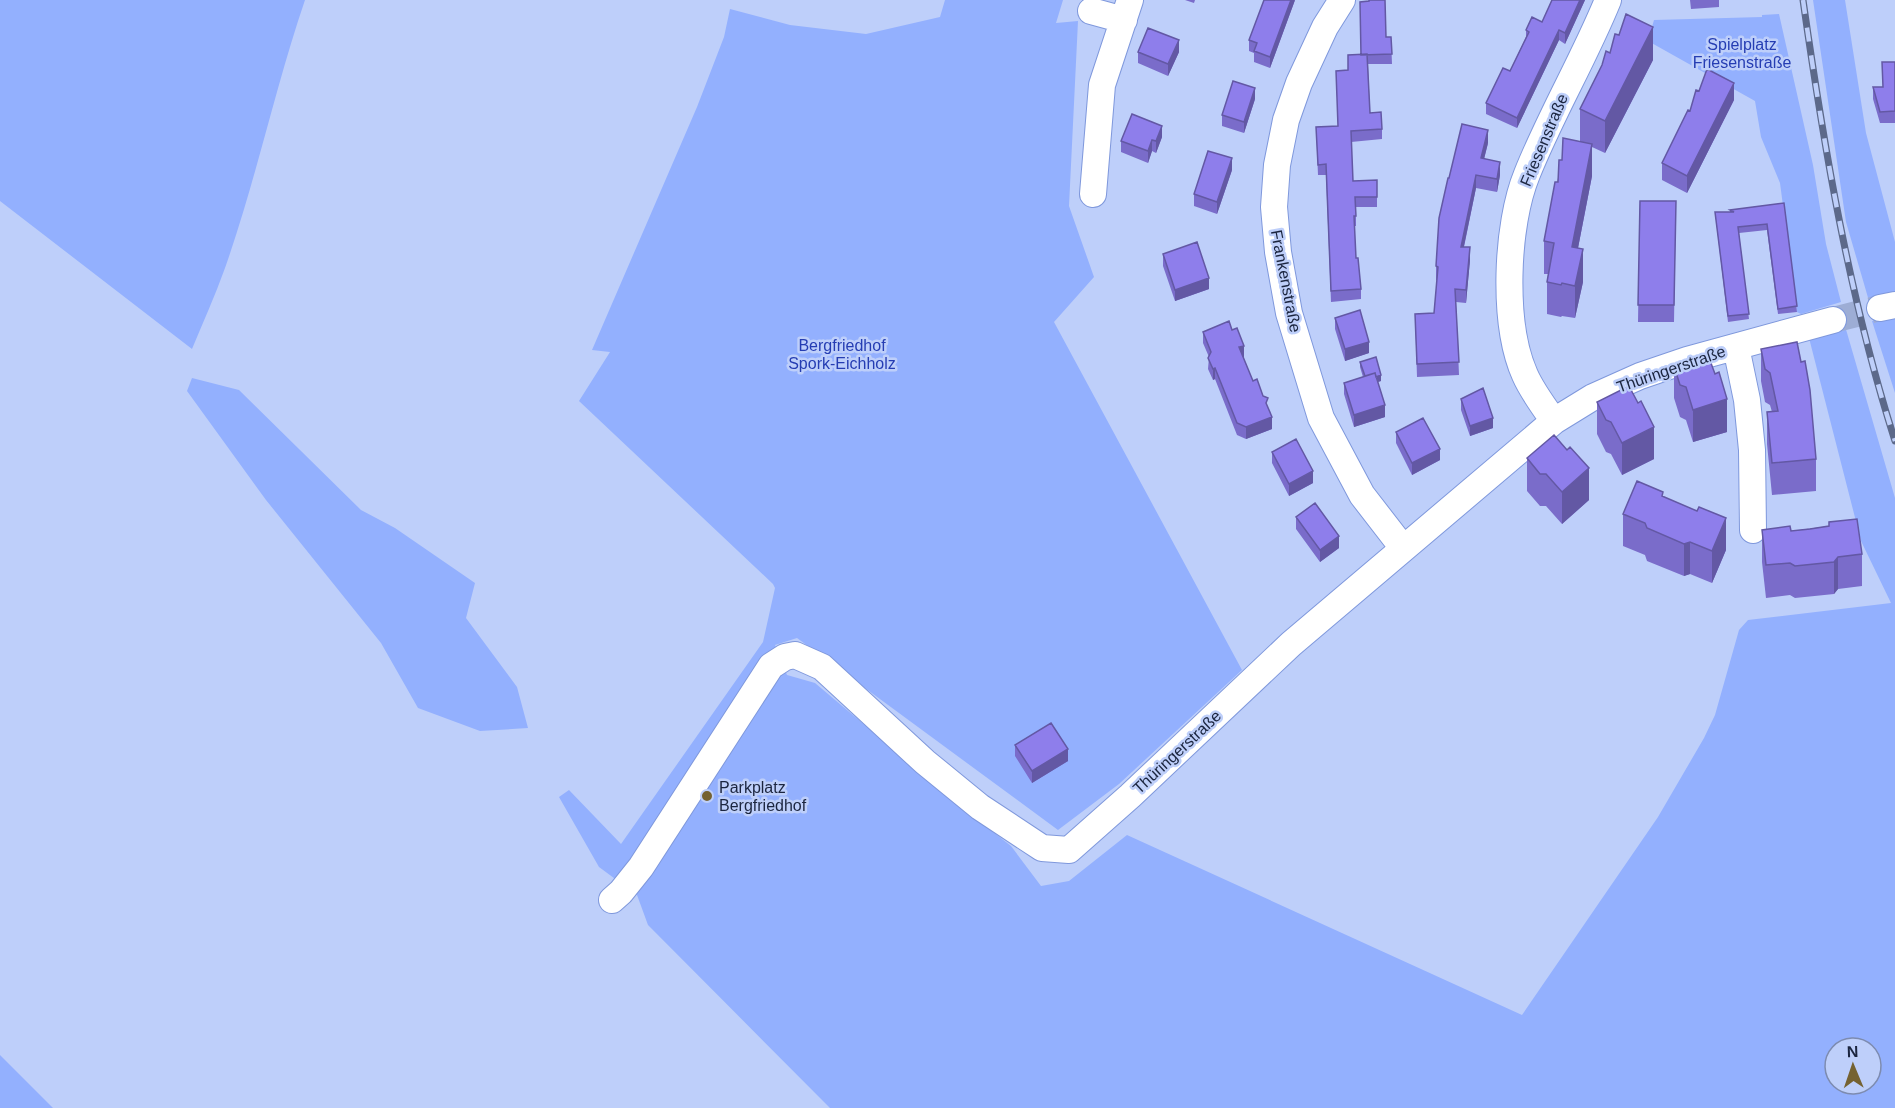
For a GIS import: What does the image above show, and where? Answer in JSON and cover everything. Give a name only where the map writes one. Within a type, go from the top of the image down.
[{"type":"street","name":"Frankenstraße","points":[[1342,0],[1325,27],[1299,83],[1286,120],[1277,165],[1274,207],[1278,252],[1290,313],[1321,418],[1362,495],[1403,548]]},
{"type":"street","name":"Friesenstraße","points":[[1554,421],[1525,376],[1514,343],[1509,274],[1516,213],[1526,176],[1608,0]]},
{"type":"street","points":[[1091,11],[1127,10],[1102,85],[1093,195]]},
{"type":"street","name":"Thüringerstraße","points":[[612,900],[640,867],[771,666],[785,657],[795,655],[822,667],[925,762],[980,807],[1042,848],[1069,850],[1130,796],[1291,644],[1554,421],[1593,397],[1640,376],[1687,360],[1833,320]]},
{"type":"street","points":[[1736,347],[1747,400],[1752,450],[1753,530]]},
{"type":"green space","points":[[0,0],[305,0],[236,235],[192,349],[0,201]]},
{"type":"green space","name":"Bergfriedhof Spork-Eichholz","points":[[945,0],[1063,0],[1056,23],[1078,21],[1069,206],[1094,277],[1054,322],[1242,670],[1119,784],[1058,830],[797,638],[775,645],[787,675],[815,683],[1011,846],[1041,886],[1069,881],[1127,835],[1522,1015],[1658,817],[1704,738],[1715,715],[1739,630],[1748,620],[1891,603],[1861,541],[1808,334],[1845,326],[1895,498],[1895,1108],[830,1108],[648,925],[637,895],[599,867],[559,797],[569,790],[621,844],[763,642],[775,588],[579,401],[610,352],[592,350],[697,107],[724,37],[730,9],[790,25],[866,34],[940,17]]},
{"type":"green space","points":[[1813,0],[1845,0],[1866,133],[1895,242],[1895,295],[1869,301],[1846,222]]},
{"type":"green space","name":"Spielplatz Friesenstraße","points":[[1779,14],[1813,165],[1826,244],[1841,302],[1801,314],[1797,312],[1780,183],[1761,137],[1755,101],[1648,41],[1654,20],[1762,17],[1762,15]]},
{"type":"green space","points":[[1895,316],[1895,393],[1872,321]]},
{"type":"green space","points":[[192,378],[239,390],[361,510],[395,528],[475,583],[466,618],[517,687],[528,728],[480,731],[418,708],[381,643],[266,500],[187,391]]},
{"type":"green space","points":[[0,1055],[53,1108],[0,1108]]},
{"type":"building","points":[[1264,0],[1291,0],[1270,57],[1254,51],[1257,43],[1249,40]]},
{"type":"building","points":[[1385,0],[1386,37],[1391,37],[1392,54],[1361,55],[1360,2]]},
{"type":"building","points":[[1552,0],[1580,0],[1565,33],[1559,30],[1517,118],[1486,103],[1503,68],[1510,71],[1529,32],[1526,30],[1532,17],[1542,22]]},
{"type":"building","points":[[1626,14],[1653,27],[1605,121],[1580,109],[1602,65],[1606,51],[1610,53],[1615,34],[1619,35]]},
{"type":"building","points":[[1148,28],[1179,40],[1168,64],[1138,52]]},
{"type":"building","points":[[1367,54],[1370,113],[1381,112],[1382,129],[1351,131],[1353,181],[1377,180],[1377,197],[1355,197],[1356,258],[1358,258],[1361,289],[1331,291],[1326,164],[1318,165],[1316,127],[1338,126],[1336,71],[1348,70],[1348,55]]},
{"type":"building","points":[[1882,62],[1895,62],[1895,111],[1880,112],[1873,87],[1883,87]]},
{"type":"building","points":[[1707,69],[1734,83],[1687,176],[1662,163],[1688,110],[1690,111],[1696,90],[1699,91]]},
{"type":"building","points":[[1233,81],[1255,88],[1244,122],[1222,115]]},
{"type":"building","points":[[1132,114],[1162,126],[1156,141],[1152,140],[1148,151],[1121,141]]},
{"type":"building","points":[[1462,124],[1488,130],[1481,158],[1500,162],[1497,179],[1476,175],[1461,247],[1470,247],[1466,290],[1455,289],[1459,362],[1417,364],[1415,314],[1434,313],[1439,218]]},
{"type":"building","points":[[1563,138],[1592,144],[1572,247],[1583,249],[1575,286],[1547,282],[1554,243],[1544,241],[1555,182],[1558,182]]},
{"type":"building","points":[[1208,151],[1232,158],[1217,202],[1194,194]]},
{"type":"building","points":[[1640,201],[1676,201],[1674,305],[1638,305]]},
{"type":"building","points":[[1784,203],[1797,306],[1778,309],[1767,224],[1738,227],[1749,314],[1728,316],[1715,212],[1734,212],[1730,210]]},
{"type":"building","points":[[1197,242],[1209,278],[1175,290],[1163,254]]},
{"type":"building","points":[[1360,310],[1369,342],[1345,349],[1335,318]]},
{"type":"building","points":[[1229,321],[1232,330],[1237,328],[1244,346],[1239,347],[1253,381],[1257,379],[1263,396],[1268,398],[1266,403],[1272,417],[1246,427],[1237,423],[1215,368],[1213,369],[1208,358],[1211,352],[1203,332]]},
{"type":"building","points":[[1797,342],[1801,362],[1805,361],[1810,390],[1816,459],[1772,463],[1767,412],[1778,411],[1770,373],[1765,369],[1761,349]]},
{"type":"building","points":[[1708,355],[1715,374],[1719,372],[1727,399],[1693,410],[1686,387],[1680,385],[1674,366]]},
{"type":"building","points":[[1376,357],[1381,375],[1376,377],[1375,373],[1365,376],[1360,362]]},
{"type":"building","points":[[1375,373],[1385,405],[1354,415],[1344,383]]},
{"type":"building","points":[[1629,386],[1638,403],[1641,401],[1654,427],[1622,443],[1597,402]]},
{"type":"building","points":[[1483,388],[1493,418],[1470,426],[1461,399]]},
{"type":"building","points":[[1423,418],[1440,449],[1412,463],[1396,432]]},
{"type":"building","points":[[1554,435],[1567,450],[1570,447],[1589,468],[1562,492],[1546,474],[1540,474],[1527,458]]},
{"type":"building","points":[[1296,439],[1313,471],[1289,484],[1272,452]]},
{"type":"building","points":[[1637,481],[1663,492],[1662,496],[1697,511],[1699,507],[1726,518],[1712,551],[1690,542],[1684,544],[1647,528],[1645,523],[1623,514]]},
{"type":"building","points":[[1315,503],[1339,536],[1320,550],[1296,517]]},
{"type":"building","points":[[1857,519],[1862,554],[1838,557],[1834,562],[1795,566],[1790,563],[1766,565],[1762,530],[1790,526],[1791,531],[1810,529],[1829,526],[1829,522]]},
{"type":"building","points":[[1051,723],[1068,749],[1032,771],[1015,745]]},
{"type":"tunnel","points":[[1833,320],[1880,308]]},
{"type":"railway","points":[[1803,0],[1829,167],[1851,277],[1895,441]]},
{"type":"place","name":"Parkplatz Bergfriedhof","points":[[707,796]]}]
